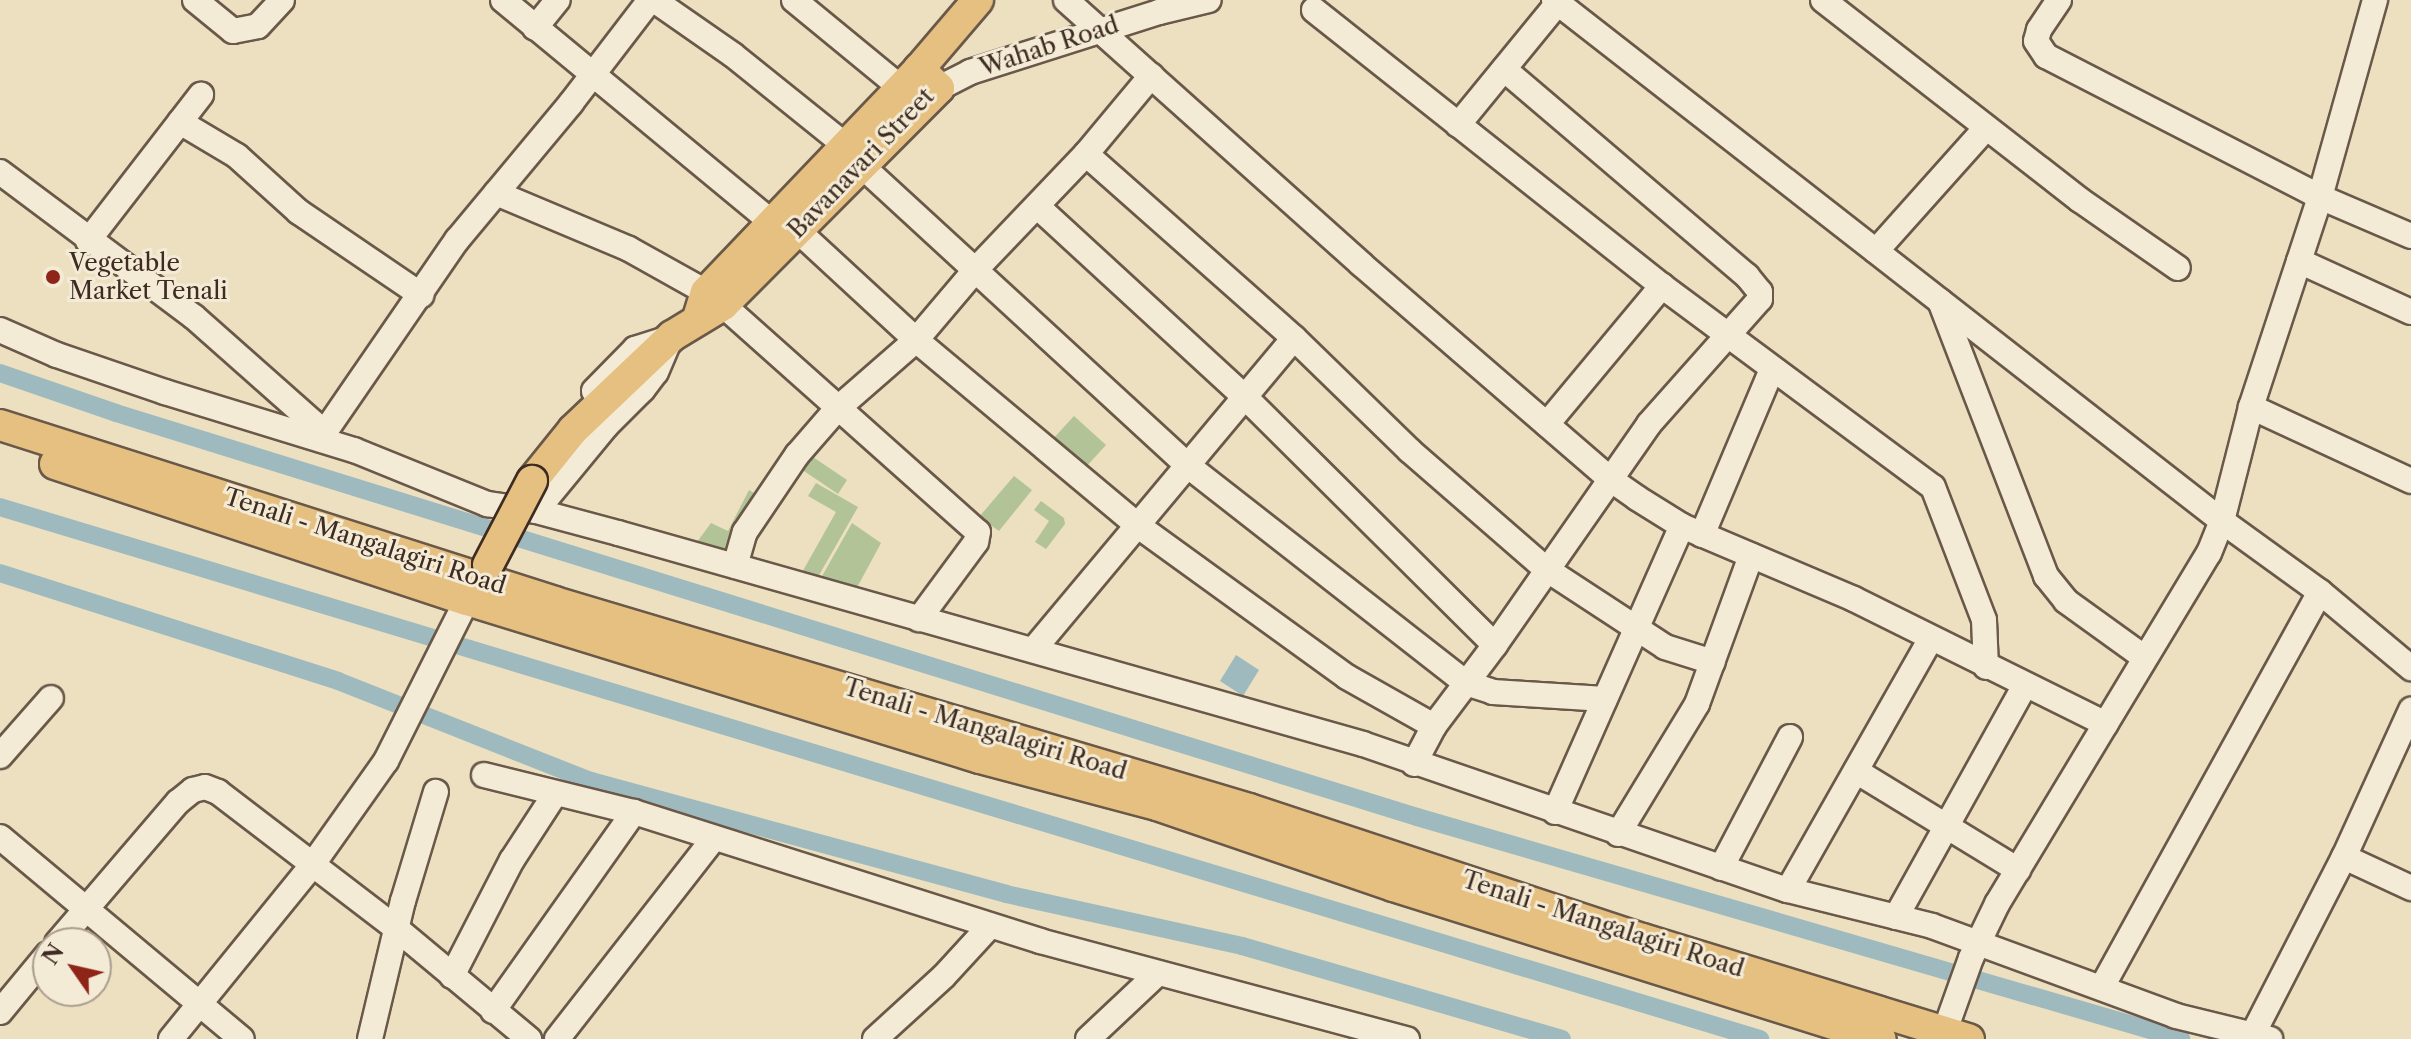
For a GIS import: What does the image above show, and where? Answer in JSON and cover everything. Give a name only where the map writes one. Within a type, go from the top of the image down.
[{"type":"main road","name":"Bavanavari Street","points":[[474,591],[532,481],[573,430],[709,305],[854,156],[920,82],[973,2]]},
{"type":"main road","name":"Tenali - Mangalagiri Road","points":[[0,425],[474,591],[1249,809],[1643,939],[1951,1032]]},
{"type":"main road","points":[[0,446],[474,591],[980,758],[1157,805],[1393,886],[1881,1039]]},
{"type":"street","points":[[195,0],[233,31],[258,26],[282,0]]},
{"type":"street","points":[[503,0],[786,227],[1137,525],[1347,677],[1434,726]]},
{"type":"street","points":[[535,28],[558,0]]},
{"type":"street","points":[[323,436],[496,193],[652,0],[746,64],[854,156],[977,268],[1115,402],[1187,465],[1466,683],[1493,692],[1605,699]]},
{"type":"street","points":[[794,0],[920,82]]},
{"type":"street","points":[[1066,0],[1610,479],[1692,530],[1854,599],[1930,640],[2106,724]]},
{"type":"street","name":"Wahab Road","points":[[920,82],[970,72],[1209,0]]},
{"type":"street","points":[[1823,0],[1986,128],[2178,268]]},
{"type":"street","points":[[2059,0],[2039,30],[2036,41],[2046,56],[2320,197],[2411,236]]},
{"type":"street","points":[[1951,1032],[1975,950],[2018,870],[2209,553],[2222,521],[2251,407],[2320,197],[2375,0]]},
{"type":"street","points":[[1458,125],[1556,2],[2222,521],[2320,592],[2411,668]]},
{"type":"street","points":[[1314,10],[1662,286],[1933,487],[1984,620],[1986,667]]},
{"type":"street","points":[[1414,764],[1434,726],[1495,645],[1660,409],[1760,299],[1756,286],[1504,69]]},
{"type":"street","points":[[735,566],[752,520],[788,465],[837,409],[916,340],[977,268],[1086,154],[1151,76]]},
{"type":"street","points":[[88,241],[201,95]]},
{"type":"street","points":[[180,122],[237,156],[299,212],[421,295]]},
{"type":"street","points":[[1876,251],[1986,128]]},
{"type":"street","points":[[1086,154],[1294,338],[1409,450],[1546,569],[1665,647],[1713,662]]},
{"type":"street","points":[[0,172],[88,241],[194,317],[323,436]]},
{"type":"street","points":[[496,193],[629,249],[709,305],[837,409],[978,532],[970,552],[919,619]]},
{"type":"street","points":[[1037,206],[1245,397],[1495,645]]},
{"type":"street","points":[[2299,261],[2411,312]]},
{"type":"street","points":[[1547,424],[1662,286]]},
{"type":"street","points":[[1940,301],[2046,576],[2066,601],[2145,658]]},
{"type":"street","points":[[0,330],[57,355],[165,392],[323,436],[487,504],[536,511],[1363,744],[1788,890],[1896,917],[1975,950],[2102,987],[2176,1016],[2261,1036],[2411,710]]},
{"type":"street","points":[[502,506],[530,461],[635,349],[672,336]]},
{"type":"street","points":[[536,511],[656,372],[672,336]]},
{"type":"street","points":[[1034,649],[1294,338]]},
{"type":"street","points":[[1555,812],[1636,628],[1692,530],[1772,369]]},
{"type":"street","points":[[2251,407],[2411,481]]},
{"type":"street","points":[[1618,834],[1697,704],[1751,556]]},
{"type":"street","points":[[171,1039],[313,864],[386,761],[474,591]]},
{"type":"street","points":[[2102,987],[2320,592]]},
{"type":"street","points":[[1788,890],[1930,640]]},
{"type":"street","points":[[1896,917],[2025,685]]},
{"type":"street","points":[[0,756],[51,698]]},
{"type":"street","points":[[1721,868],[1790,737]]},
{"type":"street","points":[[2388,761],[2411,770]]},
{"type":"street","points":[[1856,771],[2018,870]]},
{"type":"street","points":[[484,775],[634,812],[990,926],[1366,1034],[1407,1039]]},
{"type":"street","points":[[70,927],[193,790],[205,787],[218,792],[397,929],[529,1039]]},
{"type":"street","points":[[370,1039],[436,792]]},
{"type":"street","points":[[452,976],[512,860],[555,794]]},
{"type":"street","points":[[493,1011],[634,812]]},
{"type":"street","points":[[0,837],[242,1039]]},
{"type":"street","points":[[557,1039],[714,838]]},
{"type":"street","points":[[2344,857],[2411,888]]},
{"type":"street","points":[[875,1039],[959,961],[990,926]]},
{"type":"street","points":[[0,1012],[32,973]]},
{"type":"street","points":[[1088,1039],[1158,973]]},
{"type":"green space","points":[[1074,416],[1106,445],[1085,468],[1052,440]]},
{"type":"green space","points":[[807,453],[847,480],[838,494],[798,467]]},
{"type":"green space","points":[[1014,476],[1032,490],[999,531],[979,517]]},
{"type":"green space","points":[[816,483],[858,507],[814,584],[800,576],[836,512],[808,496]]},
{"type":"green space","points":[[749,490],[764,499],[735,557],[697,542],[711,523],[728,531]]},
{"type":"green space","points":[[1041,501],[1064,518],[1065,524],[1046,549],[1035,542],[1049,521],[1034,510]]},
{"type":"green space","points":[[852,523],[881,543],[853,595],[821,578]]},
{"type":"water","points":[[1236,655],[1259,670],[1243,696],[1220,681]]},
{"type":"waterway","points":[[0,373],[116,413],[1417,817],[2181,1039]]},
{"type":"waterway","points":[[0,507],[1760,1039]]},
{"type":"waterway","points":[[0,573],[338,681],[591,781],[1006,894],[1242,946],[1562,1039]]},
{"type":"place","name":"Vegetable Market Tenali","points":[[53,277]]}]
